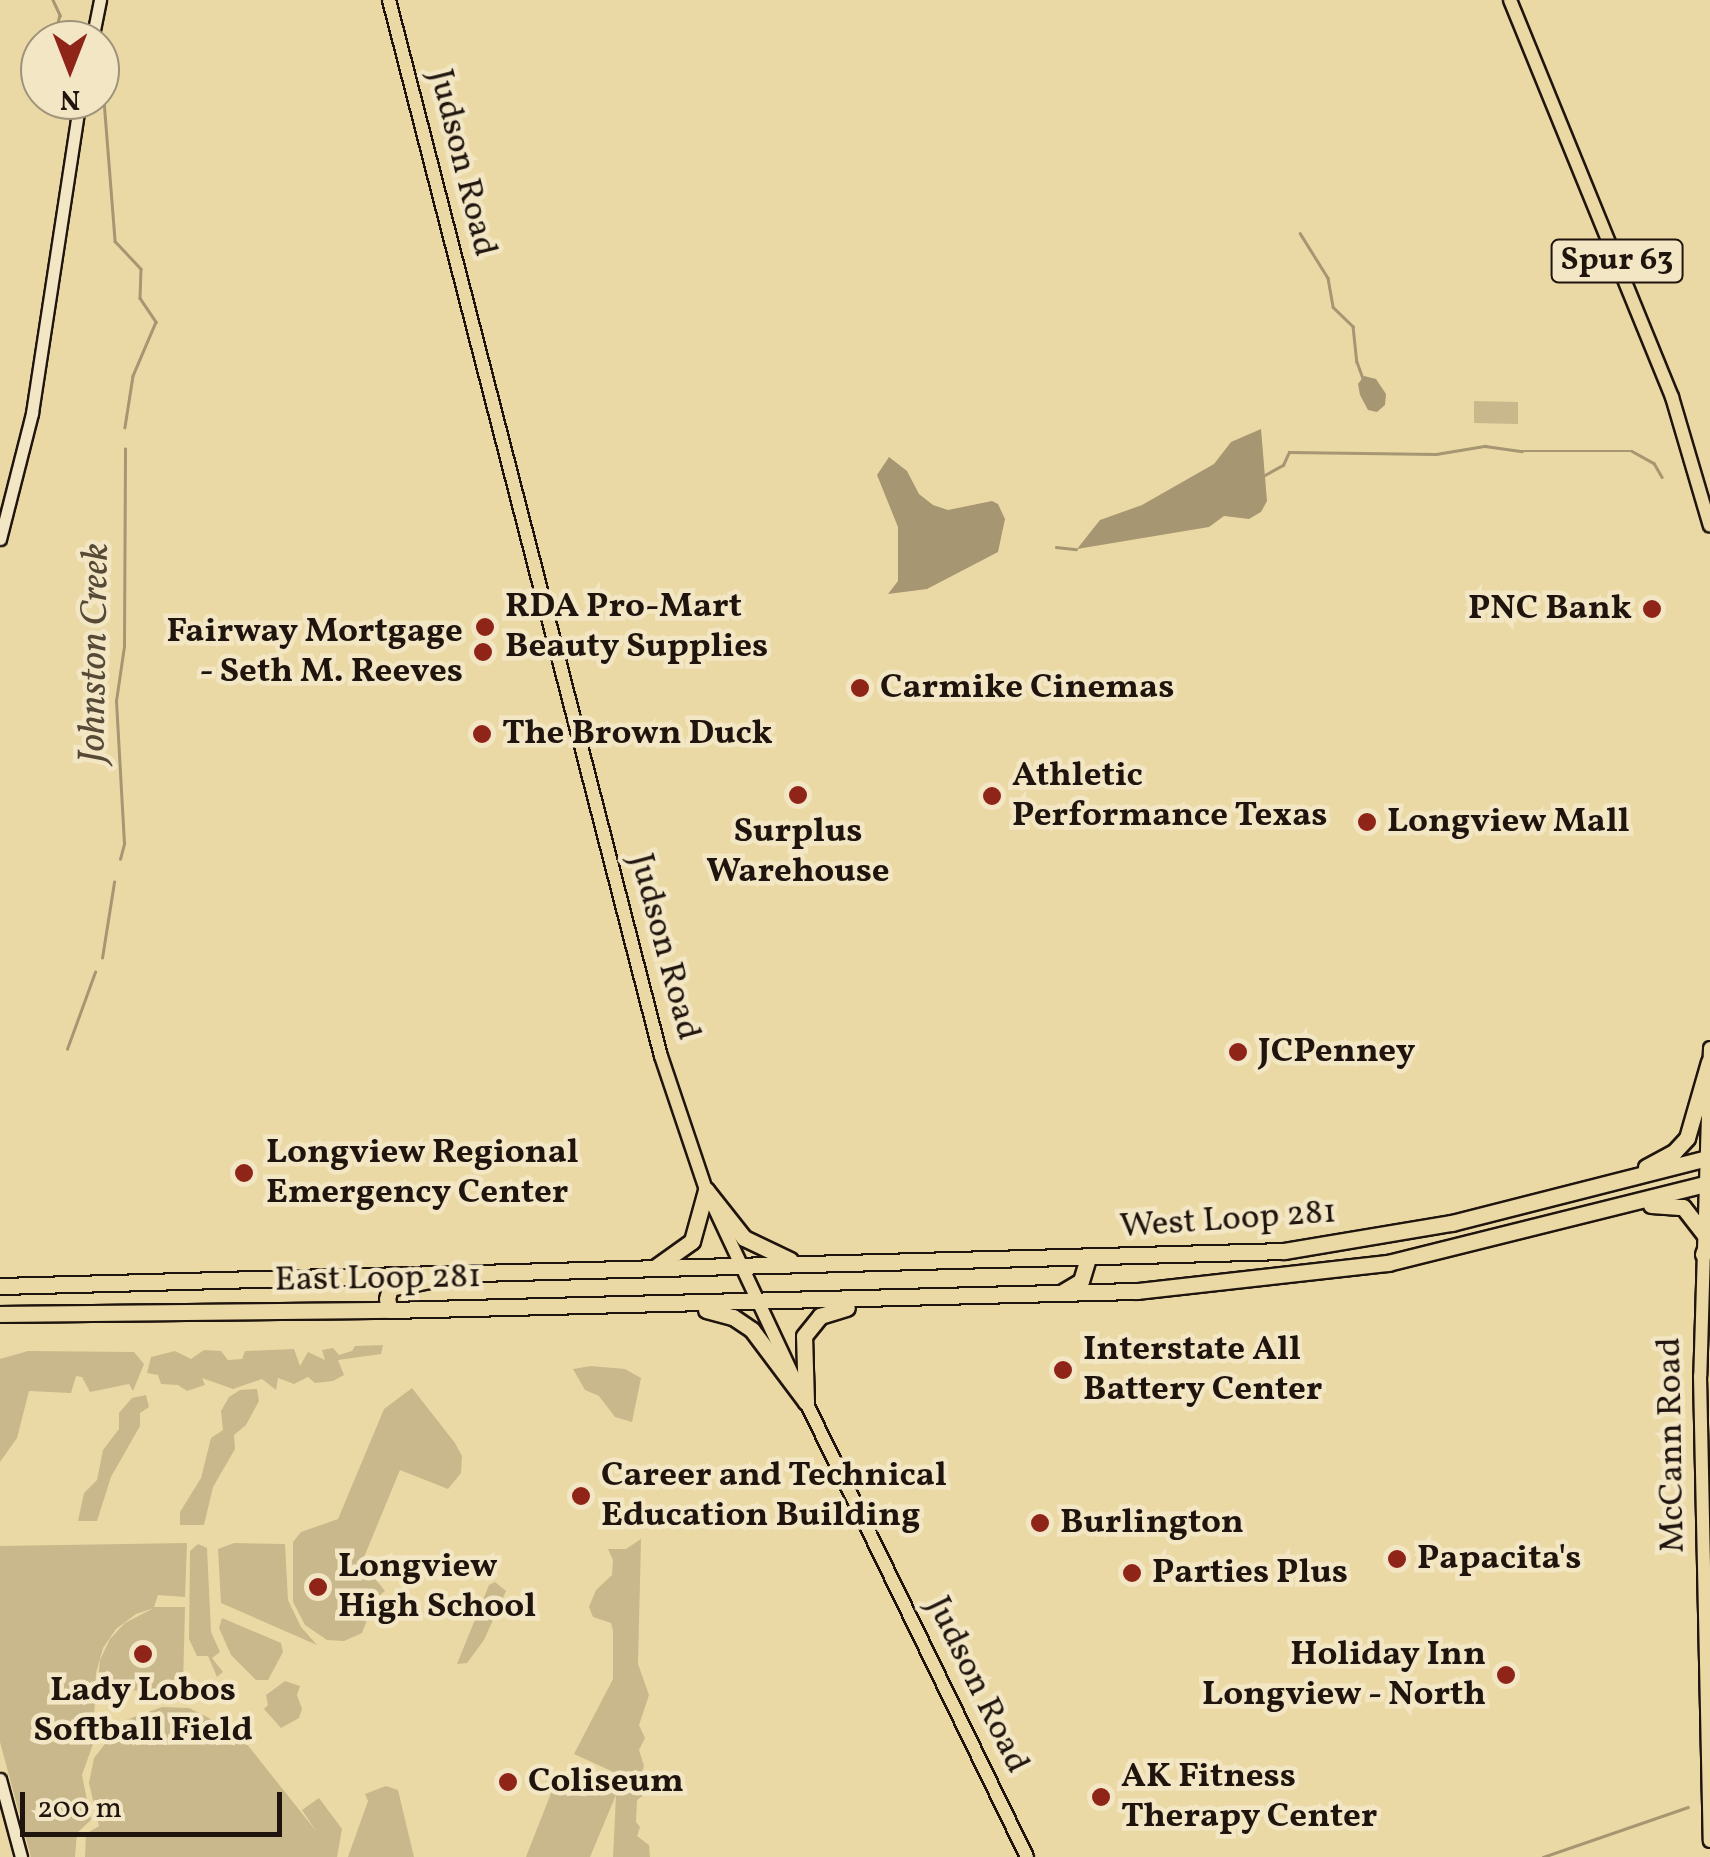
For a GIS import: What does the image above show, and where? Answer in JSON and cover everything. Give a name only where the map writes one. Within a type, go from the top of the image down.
[{"type":"highway","points":[[1618,1181],[1682,1145],[1710,1062]]},
{"type":"highway","name":"West Loop 281","points":[[739,1266],[1218,1256],[1334,1245],[1452,1224],[1708,1157]]},
{"type":"highway","name":"West Loop 281","points":[[757,1302],[1052,1296],[1354,1269],[1460,1248],[1708,1184]]},
{"type":"highway","points":[[706,1190],[751,1244],[808,1264]]},
{"type":"highway","points":[[654,1267],[692,1241],[706,1190]]},
{"type":"highway","points":[[1622,1206],[1679,1205],[1707,1235],[1703,1254]]},
{"type":"highway","points":[[1052,1296],[1081,1281],[1088,1258]]},
{"type":"highway","name":"East Loop 281","points":[[0,1286],[739,1266]]},
{"type":"highway","points":[[390,1310],[387,1294],[393,1286],[462,1272]]},
{"type":"highway","points":[[806,1402],[802,1347],[814,1321],[834,1309],[896,1298]]},
{"type":"highway","name":"East Loop 281","points":[[0,1314],[757,1302]]},
{"type":"highway","points":[[672,1304],[721,1313],[742,1322],[806,1402]]},
{"type":"main road","name":"Judson Road","points":[[390,0],[661,1056],[706,1190],[739,1266],[1027,1857]]},
{"type":"main road","name":"Spur 63","points":[[1510,0],[1672,397],[1710,526]]},
{"type":"main road","points":[[1707,1235],[1710,1048]]},
{"type":"main road","name":"McCann Road","points":[[1703,1254],[1700,1384],[1710,1841]]},
{"type":"street","points":[[0,538],[35,399],[77,120]]},
{"type":"street","points":[[0,1779],[20,1857]]},
{"type":"shaded area","points":[[1364,376],[1376,379],[1386,394],[1385,405],[1377,412],[1368,410],[1360,395],[1358,384]]},
{"type":"shaded area","points":[[1474,401],[1518,402],[1518,424],[1474,423]]},
{"type":"shaded area","points":[[1261,429],[1267,501],[1261,512],[1249,519],[1224,516],[1209,527],[1077,549],[1100,520],[1142,505],[1214,464],[1231,442]]},
{"type":"shaded area","points":[[889,457],[907,471],[919,494],[933,505],[948,510],[992,501],[998,504],[1005,519],[998,552],[927,589],[888,594],[898,581],[898,527],[877,475]]},
{"type":"shaded area","points":[[383,1345],[381,1354],[338,1360],[344,1375],[333,1381],[315,1383],[308,1377],[294,1384],[278,1378],[276,1390],[262,1379],[233,1389],[202,1378],[205,1385],[187,1391],[178,1385],[161,1384],[158,1375],[147,1373],[151,1357],[175,1351],[191,1359],[204,1350],[221,1351],[228,1360],[242,1359],[245,1351],[294,1349],[300,1366],[308,1352],[325,1360],[322,1350],[333,1348],[339,1355],[355,1346]]},
{"type":"shaded area","points":[[28,1351],[134,1352],[144,1364],[133,1391],[129,1384],[90,1392],[82,1377],[76,1376],[71,1393],[29,1391],[17,1438],[0,1462],[0,1359]]},
{"type":"shaded area","points":[[573,1369],[625,1369],[641,1378],[632,1422],[615,1417],[599,1396],[585,1390]]},
{"type":"shaded area","points":[[412,1388],[455,1443],[462,1456],[461,1473],[448,1489],[400,1470],[362,1562],[385,1591],[375,1599],[362,1633],[344,1641],[327,1640],[305,1625],[293,1602],[293,1542],[301,1532],[338,1519],[384,1409]]},
{"type":"shaded area","points":[[257,1389],[259,1401],[246,1425],[234,1435],[235,1449],[213,1487],[204,1525],[180,1525],[180,1512],[201,1478],[211,1438],[223,1430],[221,1411],[229,1397],[240,1390]]},
{"type":"shaded area","points":[[146,1395],[149,1407],[140,1413],[140,1426],[111,1477],[97,1521],[78,1521],[84,1493],[97,1480],[103,1450],[119,1429],[119,1413],[132,1398]]},
{"type":"shaded area","points":[[641,1539],[638,1664],[649,1695],[639,1725],[645,1738],[639,1750],[644,1766],[639,1780],[649,1791],[637,1800],[636,1822],[640,1827],[637,1836],[649,1845],[650,1857],[613,1857],[616,1795],[590,1857],[526,1857],[560,1770],[617,1792],[618,1774],[574,1754],[613,1679],[611,1623],[593,1617],[589,1607],[596,1590],[612,1575],[613,1560],[608,1549],[626,1549]]},
{"type":"shaded area","points":[[187,1543],[185,1597],[158,1595],[154,1607],[185,1607],[183,1686],[177,1692],[97,1689],[100,1660],[110,1639],[125,1623],[154,1608],[136,1614],[116,1629],[103,1648],[96,1673],[93,1744],[82,1775],[91,1820],[77,1833],[75,1857],[31,1857],[0,1742],[0,1546]]},
{"type":"shaded area","points":[[234,1543],[285,1544],[288,1600],[301,1627],[317,1645],[221,1603],[218,1549]]},
{"type":"shaded area","points":[[198,1544],[207,1548],[211,1632],[220,1652],[212,1658],[223,1672],[217,1677],[208,1656],[197,1656],[189,1639],[190,1551]]},
{"type":"shaded area","points":[[495,1582],[506,1591],[484,1640],[467,1663],[457,1664],[489,1585]]},
{"type":"shaded area","points":[[222,1618],[281,1643],[283,1652],[268,1680],[256,1680],[231,1655],[219,1628]]},
{"type":"shaded area","points":[[285,1681],[300,1686],[297,1695],[302,1709],[299,1718],[281,1728],[264,1709],[268,1705],[266,1695]]},
{"type":"shaded area","points":[[162,1707],[189,1708],[213,1720],[231,1738],[238,1733],[316,1831],[302,1810],[319,1798],[342,1829],[337,1857],[85,1857],[86,1834],[99,1826],[89,1783],[94,1758],[123,1721]]},
{"type":"shaded area","points":[[386,1786],[398,1790],[414,1857],[348,1857],[368,1801],[365,1794]]},
{"type":"waterway","name":"Johnston Creek","points":[[53,0],[59,20]]},
{"type":"waterway","name":"Johnston Creek","points":[[106,120],[115,241],[141,269],[140,298],[156,322],[133,376],[125,427]]},
{"type":"waterway","points":[[1300,233],[1328,278],[1333,307],[1353,326],[1357,362],[1364,381]]},
{"type":"waterway","points":[[1263,476],[1283,465],[1289,452],[1436,454],[1485,446],[1522,451],[1632,451],[1654,463],[1662,477]]},
{"type":"waterway","name":"Johnston Creek","points":[[120,859],[124,844],[116,701],[124,646],[125,449]]},
{"type":"waterway","points":[[1056,547],[1076,549]]},
{"type":"waterway","name":"Johnston Creek","points":[[102,958],[114,882]]},
{"type":"waterway","name":"Johnston Creek","points":[[67,1049],[95,972]]},
{"type":"waterway","points":[[1543,1857],[1688,1807]]},
{"type":"place","name":"PNC Bank","points":[[1652,609]]},
{"type":"place","name":"RDA Pro-Mart Beauty Supplies","points":[[485,627]]},
{"type":"place","name":"Fairway Mortgage - Seth M. Reeves","points":[[483,652]]},
{"type":"place","name":"Carmike Cinemas","points":[[860,688]]},
{"type":"place","name":"The Brown Duck","points":[[482,734]]},
{"type":"place","name":"Surplus Warehouse","points":[[798,795]]},
{"type":"place","name":"Athletic Performance Texas","points":[[992,796]]},
{"type":"place","name":"Longview Mall","points":[[1367,822]]},
{"type":"place","name":"JCPenney","points":[[1238,1052]]},
{"type":"place","name":"Longview Regional Emergency Center","points":[[244,1173]]},
{"type":"place","name":"Interstate All Battery Center","points":[[1063,1370]]},
{"type":"place","name":"Career and Technical Education Building","points":[[581,1496]]},
{"type":"place","name":"Burlington","points":[[1040,1523]]},
{"type":"place","name":"Papacita's","points":[[1397,1559]]},
{"type":"place","name":"Parties Plus","points":[[1132,1573]]},
{"type":"place","name":"Longview High School","points":[[318,1587]]},
{"type":"place","name":"Lady Lobos Softball Field","points":[[143,1654]]},
{"type":"place","name":"Holiday Inn Longview - North","points":[[1506,1675]]},
{"type":"place","name":"Coliseum","points":[[508,1782]]},
{"type":"place","name":"AK Fitness Therapy Center","points":[[1101,1797]]}]
